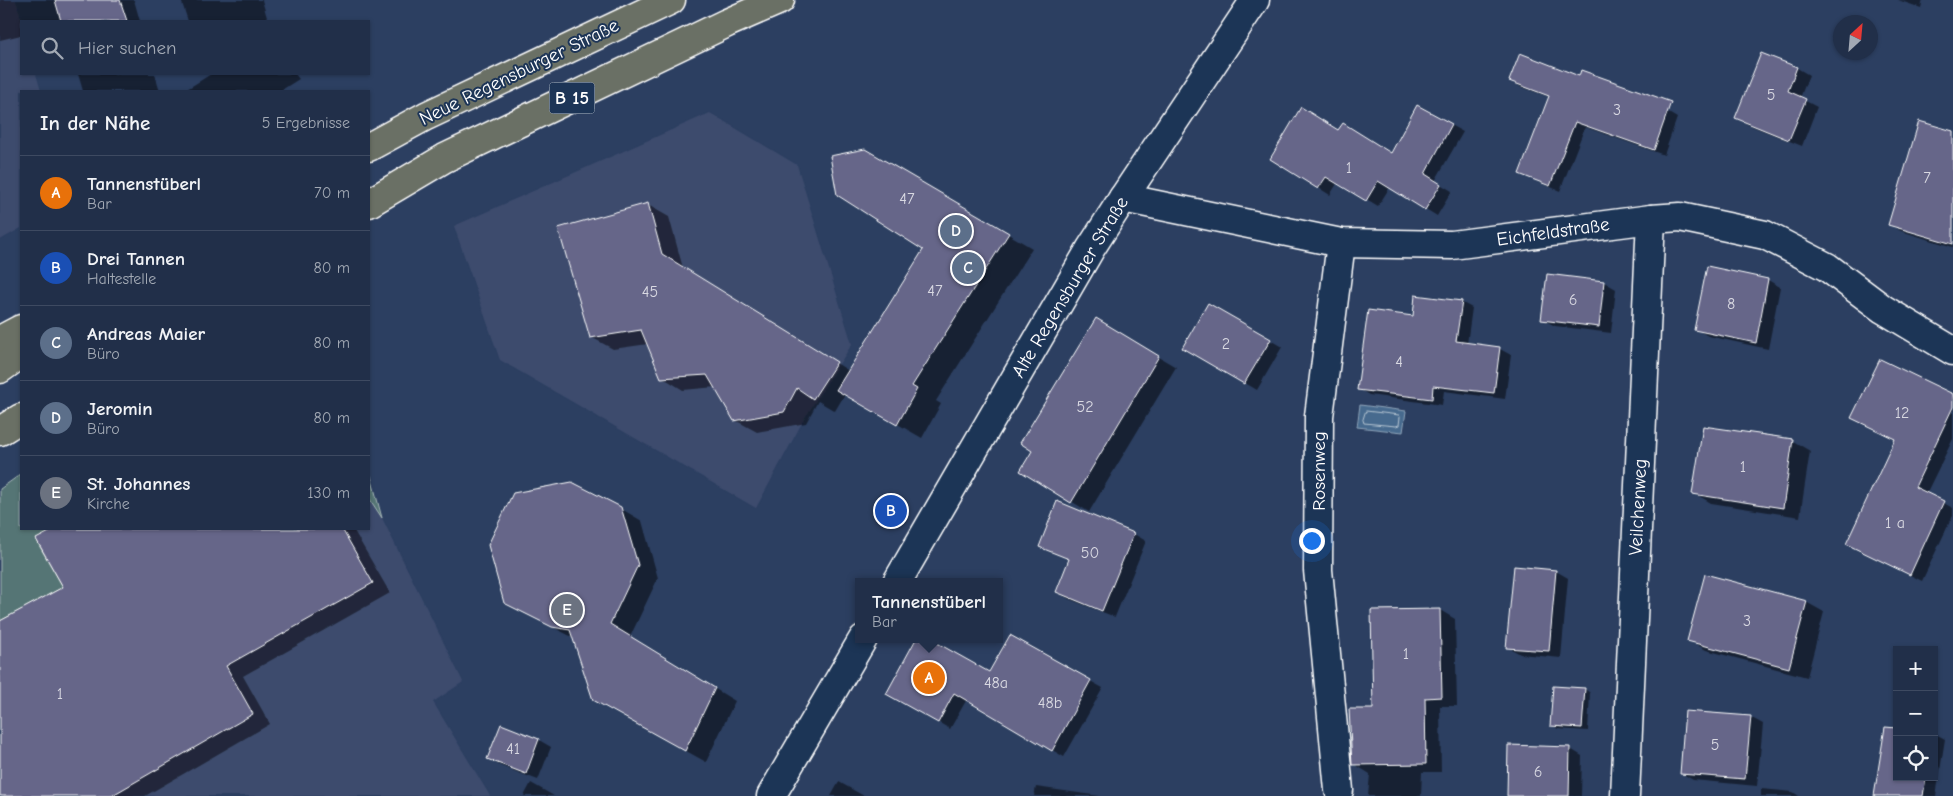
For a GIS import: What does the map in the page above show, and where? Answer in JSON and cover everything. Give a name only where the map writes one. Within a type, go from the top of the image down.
[{"type":"highway","name":"Neue Regensburger Straße","points":[[370,146],[426,116],[671,0]]},
{"type":"highway","name":"B 15","points":[[370,202],[445,158],[727,23],[780,0]]},
{"type":"highway","points":[[0,340],[20,330]]},
{"type":"highway","points":[[0,369],[20,355]]},
{"type":"highway","points":[[0,431],[20,419]]},
{"type":"street","name":"Alte Regensburger Straße","points":[[899,578],[1073,278],[1123,198],[1255,0]]},
{"type":"street","name":"Eichfeldstraße","points":[[1123,198],[1341,243],[1452,245],[1651,219],[1680,217],[1765,235],[1827,267],[1882,309],[1953,351]]},
{"type":"street","name":"Veilchenweg","points":[[1625,796],[1651,219]]},
{"type":"street","name":"Rosenweg","points":[[1339,790],[1318,570],[1319,416],[1341,243]]},
{"type":"street","points":[[771,796],[861,643]]},
{"type":"shaded area","points":[[0,0],[16,0],[22,20],[20,20],[20,75],[36,75],[41,90],[20,90],[20,229],[0,240]]},
{"type":"shaded area","points":[[710,113],[797,165],[852,344],[803,421],[756,508],[500,360],[454,226]]},
{"type":"shaded area","points":[[370,473],[382,518],[463,682],[433,702],[490,796],[0,796],[0,499],[20,530],[370,530]]},
{"type":"green space","points":[[370,473],[382,518],[370,500]]},
{"type":"green space","points":[[20,475],[20,530],[53,530],[36,540],[63,587],[0,621],[0,489]]},
{"type":"water","points":[[1360,405],[1406,411],[1403,432],[1357,427]]},
{"type":"building","points":[[55,0],[120,0],[127,20],[61,20]]},
{"type":"building","points":[[1520,53],[1579,76],[1581,70],[1671,102],[1654,150],[1575,122],[1550,186],[1519,174],[1549,96],[1509,81]]},
{"type":"building","points":[[1761,53],[1797,67],[1788,91],[1806,99],[1789,140],[1735,118]]},
{"type":"building","points":[[1417,105],[1452,124],[1425,174],[1441,184],[1425,210],[1378,181],[1366,201],[1326,177],[1318,189],[1270,159],[1301,107],[1338,130],[1343,123],[1391,153]]},
{"type":"building","points":[[1919,121],[1953,131],[1953,244],[1888,225]]},
{"type":"building","points":[[865,149],[1009,233],[912,386],[917,389],[897,425],[836,390],[923,250],[837,195],[830,156]]},
{"type":"building","points":[[648,203],[662,254],[837,362],[813,399],[797,388],[784,412],[734,421],[707,375],[661,378],[641,330],[590,338],[558,228]]},
{"type":"building","points":[[1707,266],[1768,279],[1756,343],[1694,330]]},
{"type":"building","points":[[1547,274],[1604,281],[1599,327],[1541,320]]},
{"type":"building","points":[[1415,295],[1462,301],[1456,341],[1500,347],[1494,393],[1433,386],[1432,399],[1357,390],[1368,310],[1413,316]]},
{"type":"building","points":[[1208,303],[1271,339],[1244,384],[1182,348]]},
{"type":"building","points":[[1096,318],[1159,356],[1071,503],[1020,471],[1032,451],[1020,443]]},
{"type":"building","points":[[1880,359],[1953,394],[1953,407],[1915,487],[1944,501],[1910,575],[1846,544],[1895,439],[1851,418]]},
{"type":"building","points":[[1703,426],[1793,439],[1783,508],[1692,494]]},
{"type":"building","points":[[572,482],[621,507],[638,565],[610,624],[715,688],[685,751],[593,700],[570,630],[552,627],[504,603],[488,545],[513,493]]},
{"type":"building","points":[[1057,501],[1134,533],[1102,611],[1056,592],[1069,559],[1039,547]]},
{"type":"building","points":[[53,530],[343,530],[373,583],[226,666],[253,714],[111,796],[0,796],[0,621],[63,587],[36,539]]},
{"type":"building","points":[[1514,566],[1556,570],[1549,651],[1506,648]]},
{"type":"building","points":[[1705,574],[1807,601],[1789,668],[1687,641]]},
{"type":"building","points":[[1440,609],[1442,697],[1425,698],[1426,764],[1352,765],[1349,709],[1373,709],[1371,610]]},
{"type":"building","points":[[1010,635],[1091,680],[1052,751],[954,693],[938,723],[886,694],[914,643],[937,643],[989,672]]},
{"type":"building","points":[[1553,686],[1585,688],[1582,728],[1550,726]]},
{"type":"building","points":[[1685,711],[1751,716],[1745,779],[1680,774]]},
{"type":"building","points":[[501,724],[539,739],[526,774],[487,759]]},
{"type":"building","points":[[1885,727],[1893,728],[1893,781],[1925,781],[1923,796],[1874,796]]},
{"type":"building","points":[[1508,745],[1570,747],[1569,796],[1507,796]]},
{"type":"place","name":"Jeromin","points":[[956,231]]},
{"type":"place","name":"Andreas Maier","points":[[968,268]]},
{"type":"place","name":"Drei Tannen","points":[[891,511]]},
{"type":"place","name":"St. Johannes","points":[[567,610]]},
{"type":"place","name":"Tannenstüberl","points":[[929,678]]}]
